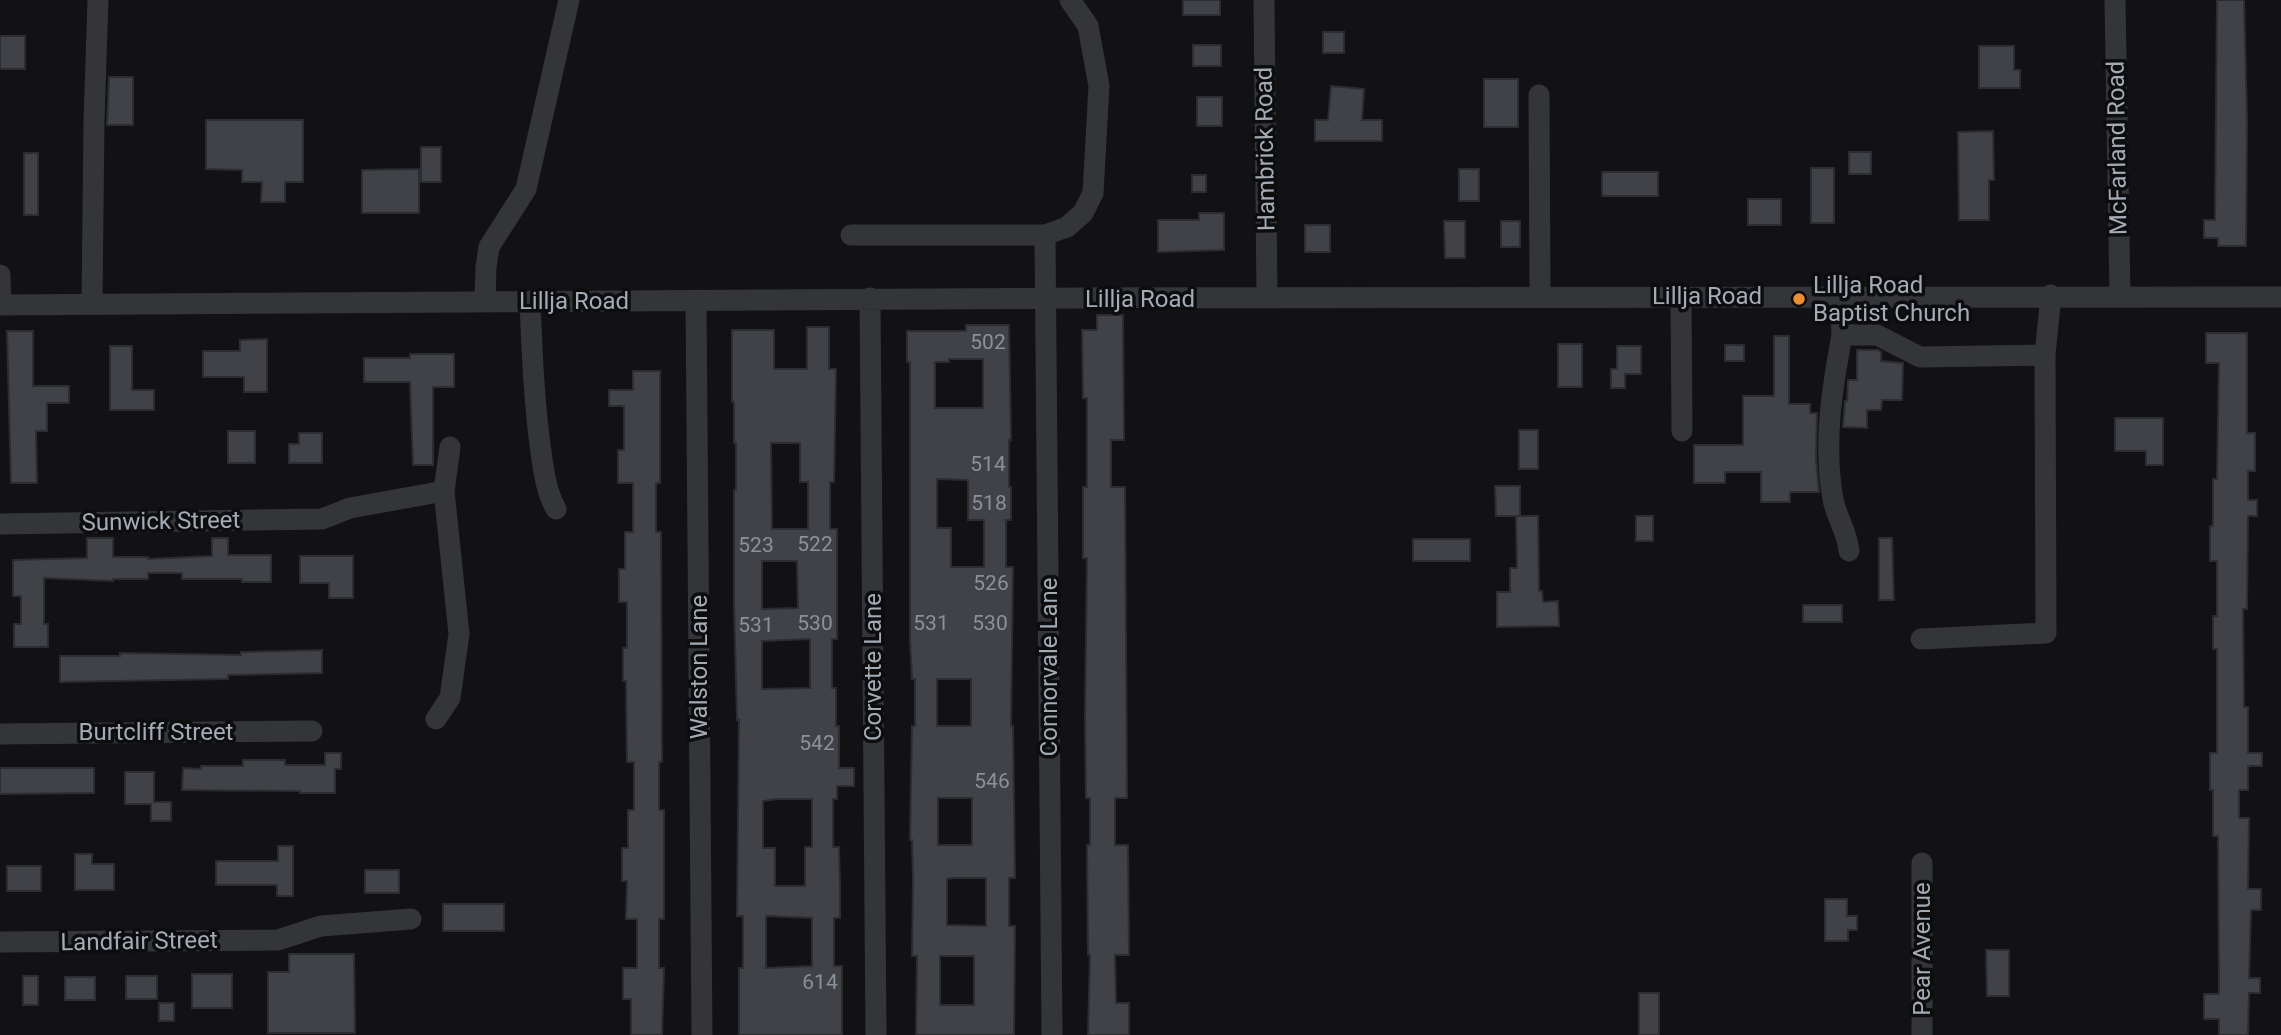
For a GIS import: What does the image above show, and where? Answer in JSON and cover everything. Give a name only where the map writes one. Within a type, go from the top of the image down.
[{"type":"street","points":[[92,304],[98,0]]},
{"type":"street","points":[[485,301],[489,247],[526,189],[569,0]]},
{"type":"street","points":[[851,235],[1045,235],[1067,227],[1083,213],[1093,193],[1099,86],[1088,26],[1070,0]]},
{"type":"street","name":"Hambrick Road","points":[[1264,0],[1267,298]]},
{"type":"street","name":"McFarland Road","points":[[2115,0],[2119,296]]},
{"type":"street","points":[[1539,95],[1540,297]]},
{"type":"street","name":"Connorvale Lane","points":[[1045,235],[1052,1035]]},
{"type":"street","points":[[0,275],[0,305]]},
{"type":"street","points":[[1921,639],[2046,632],[2045,355],[2051,295]]},
{"type":"street","name":"Lillja Road","points":[[0,305],[870,298],[2051,295],[2281,297]]},
{"type":"street","points":[[1840,296],[1842,335],[1833,384],[1829,474],[1834,503],[1847,533],[1849,551]]},
{"type":"street","points":[[1681,297],[1682,431]]},
{"type":"street","name":"Corvette Lane","points":[[870,298],[876,1035]]},
{"type":"street","name":"Walston Lane","points":[[696,300],[702,1035]]},
{"type":"street","points":[[530,301],[532,375],[538,433],[548,495],[556,509]]},
{"type":"street","points":[[1842,335],[1877,335],[1920,357],[2045,355]]},
{"type":"street","points":[[436,719],[450,698],[459,634],[444,491],[450,447]]},
{"type":"street","name":"Sunwick Street","points":[[0,524],[322,519],[350,508],[444,491]]},
{"type":"street","name":"Burtcliff Street","points":[[0,733],[312,731]]},
{"type":"street","name":"Pear Avenue","points":[[1922,863],[1922,1035]]},
{"type":"street","name":"Landfair Street","points":[[0,942],[278,940],[321,926],[411,919]]},
{"type":"building","points":[[1183,0],[1220,0],[1220,15],[1183,15]]},
{"type":"building","points":[[2217,0],[2244,0],[2246,246],[2218,246],[2218,238],[2204,238],[2204,220],[2215,220]]},
{"type":"building","points":[[1323,32],[1344,32],[1344,53],[1323,53]]},
{"type":"building","points":[[0,36],[25,36],[25,69],[0,69]]},
{"type":"building","points":[[1193,45],[1221,45],[1221,66],[1193,66]]},
{"type":"building","points":[[1979,46],[2014,46],[2014,70],[2020,70],[2020,88],[1979,88]]},
{"type":"building","points":[[109,77],[133,77],[133,125],[107,125]]},
{"type":"building","points":[[1484,79],[1518,79],[1518,127],[1484,127]]},
{"type":"building","points":[[1331,86],[1364,89],[1362,120],[1382,120],[1382,141],[1315,141],[1315,120],[1328,120]]},
{"type":"building","points":[[1197,97],[1222,97],[1222,126],[1197,126]]},
{"type":"building","points":[[206,120],[303,120],[303,182],[285,182],[285,202],[261,202],[262,182],[242,182],[242,170],[206,169]]},
{"type":"building","points":[[1993,131],[1994,180],[1989,180],[1989,220],[1959,220],[1958,132]]},
{"type":"building","points":[[421,147],[441,147],[441,182],[421,182]]},
{"type":"building","points":[[1849,152],[1871,152],[1871,174],[1849,174]]},
{"type":"building","points":[[24,153],[38,153],[38,215],[24,215]]},
{"type":"building","points":[[1811,168],[1834,168],[1834,223],[1811,223]]},
{"type":"building","points":[[419,169],[419,213],[362,213],[362,170]]},
{"type":"building","points":[[1459,169],[1479,169],[1479,201],[1459,201]]},
{"type":"building","points":[[1602,172],[1658,172],[1658,196],[1602,196]]},
{"type":"building","points":[[1192,175],[1206,175],[1206,192],[1192,192]]},
{"type":"building","points":[[1748,199],[1781,199],[1781,225],[1748,225]]},
{"type":"building","points":[[1199,213],[1224,213],[1224,250],[1158,252],[1158,220],[1199,220]]},
{"type":"building","points":[[1444,221],[1465,221],[1465,258],[1445,258]]},
{"type":"building","points":[[1501,221],[1520,221],[1520,247],[1501,247]]},
{"type":"building","points":[[1305,225],[1330,225],[1330,252],[1305,252]]},
{"type":"building","points":[[1097,315],[1123,315],[1124,440],[1111,440],[1111,487],[1125,487],[1127,798],[1115,798],[1115,845],[1128,845],[1129,955],[1115,955],[1116,1003],[1129,1003],[1129,1035],[1088,1035],[1090,955],[1087,845],[1090,845],[1090,798],[1086,798],[1085,718],[1087,558],[1083,558],[1083,487],[1087,487],[1087,398],[1083,398],[1082,330],[1097,330]]},
{"type":"building","points":[[966,325],[1009,325],[1011,520],[1006,520],[1006,567],[1013,567],[1011,726],[1015,878],[1009,878],[1009,926],[1015,926],[1014,1035],[916,1035],[917,956],[912,956],[913,879],[910,840],[915,679],[912,679],[910,639],[910,362],[907,362],[907,331],[966,331]],"holes":[[[949,359],[983,359],[983,408],[935,408],[935,362],[949,362]],[[937,479],[968,480],[968,520],[984,520],[984,567],[951,567],[951,528],[937,528]],[[937,679],[971,679],[971,726],[937,726]],[[938,798],[972,798],[972,845],[938,845]],[[986,878],[986,926],[947,925],[947,879]],[[940,956],[974,956],[974,1005],[940,1005]]]},
{"type":"building","points":[[807,327],[829,327],[829,369],[836,369],[834,482],[830,482],[830,529],[837,529],[837,639],[832,639],[832,688],[836,688],[839,768],[854,768],[854,786],[837,786],[837,799],[833,799],[833,847],[839,847],[840,886],[840,918],[834,918],[834,966],[842,966],[842,1035],[739,1035],[739,968],[743,968],[743,916],[737,916],[739,720],[734,603],[736,443],[732,402],[732,330],[774,330],[774,369],[807,369]],"holes":[[[771,443],[800,443],[800,482],[808,482],[808,529],[772,529]],[[762,561],[797,561],[798,608],[762,609]],[[810,639],[810,688],[762,689],[762,641]],[[812,799],[812,847],[805,847],[805,886],[775,886],[775,848],[763,848],[763,801]],[[766,916],[812,918],[812,966],[766,968]]]},
{"type":"building","points":[[7,331],[33,331],[33,386],[69,386],[69,403],[47,403],[47,431],[36,431],[37,483],[11,483]]},
{"type":"building","points":[[2206,333],[2247,333],[2247,433],[2255,433],[2255,471],[2248,471],[2248,500],[2257,500],[2257,516],[2248,516],[2247,609],[2243,609],[2244,707],[2248,707],[2248,753],[2262,753],[2262,766],[2248,766],[2248,790],[2239,790],[2239,818],[2249,818],[2248,889],[2261,889],[2261,910],[2251,910],[2249,978],[2260,978],[2260,993],[2249,993],[2248,1035],[2219,1035],[2219,1019],[2204,1019],[2204,994],[2219,994],[2218,836],[2213,836],[2213,790],[2210,790],[2210,753],[2217,753],[2217,649],[2213,649],[2213,616],[2217,616],[2217,561],[2210,561],[2210,526],[2213,526],[2213,479],[2217,479],[2219,363],[2206,363]]},
{"type":"building","points":[[1774,336],[1789,336],[1789,404],[1810,404],[1810,413],[1817,413],[1816,458],[1819,492],[1790,492],[1790,502],[1761,502],[1761,472],[1725,472],[1725,483],[1694,483],[1694,445],[1743,445],[1743,396],[1774,396]]},
{"type":"building","points":[[267,339],[267,392],[244,392],[244,377],[203,377],[203,351],[240,351],[240,340]]},
{"type":"building","points":[[1558,344],[1582,344],[1582,387],[1558,387]]},
{"type":"building","points":[[1725,345],[1744,345],[1744,361],[1725,361]]},
{"type":"building","points":[[110,346],[132,346],[132,390],[154,390],[154,410],[110,410]]},
{"type":"building","points":[[1617,346],[1641,346],[1641,374],[1625,374],[1625,388],[1611,388],[1611,369],[1617,369]]},
{"type":"building","points":[[1857,350],[1878,350],[1881,352],[1881,361],[1903,363],[1902,400],[1882,400],[1881,410],[1867,410],[1867,428],[1843,427],[1848,380],[1857,380]]},
{"type":"building","points":[[410,354],[454,354],[454,387],[433,387],[433,465],[413,465],[410,382],[364,382],[364,358],[410,358]]},
{"type":"building","points":[[633,371],[660,371],[660,483],[656,483],[656,532],[661,532],[662,762],[659,762],[659,810],[664,810],[664,919],[659,919],[659,968],[664,968],[662,1035],[631,1035],[631,999],[623,999],[623,968],[637,968],[637,919],[626,919],[627,881],[622,881],[622,848],[628,848],[628,810],[634,810],[634,762],[627,762],[626,681],[623,681],[623,648],[627,648],[627,602],[619,602],[619,569],[625,569],[625,532],[633,532],[633,483],[618,483],[618,450],[624,450],[624,406],[609,406],[609,390],[633,390]]},
{"type":"building","points":[[2115,418],[2163,418],[2163,465],[2146,465],[2146,451],[2115,451]]},
{"type":"building","points":[[1519,430],[1538,430],[1538,469],[1519,469]]},
{"type":"building","points":[[228,431],[255,431],[255,463],[228,463]]},
{"type":"building","points":[[299,433],[322,433],[322,463],[289,463],[289,444],[299,444]]},
{"type":"building","points":[[1495,486],[1520,486],[1520,516],[1496,516]]},
{"type":"building","points":[[1516,516],[1538,516],[1539,591],[1542,591],[1543,602],[1558,601],[1559,626],[1497,627],[1497,592],[1510,592],[1510,568],[1517,568]]},
{"type":"building","points":[[1636,516],[1653,516],[1653,541],[1636,541]]},
{"type":"building","points":[[87,538],[113,538],[113,557],[148,559],[212,556],[212,538],[228,538],[228,555],[271,555],[271,582],[182,579],[182,573],[148,573],[148,579],[113,581],[44,578],[44,624],[48,624],[48,647],[14,647],[14,624],[21,624],[21,596],[13,596],[13,560],[87,558]]},
{"type":"building","points":[[1879,538],[1892,538],[1894,600],[1879,600]]},
{"type":"building","points":[[1413,539],[1470,539],[1470,561],[1413,561]]},
{"type":"building","points":[[300,556],[353,556],[353,598],[329,598],[329,583],[300,583]]},
{"type":"building","points":[[1803,605],[1842,605],[1842,622],[1803,622]]},
{"type":"building","points":[[322,650],[322,673],[228,675],[228,679],[60,682],[60,656],[120,656],[120,653],[241,655],[241,652]]},
{"type":"building","points":[[325,753],[341,753],[341,769],[335,769],[335,793],[182,790],[183,768],[243,766],[243,760],[285,760],[285,765],[325,765]]},
{"type":"building","points":[[0,768],[94,768],[94,793],[0,794]]},
{"type":"building","points":[[125,772],[154,772],[154,802],[171,802],[171,821],[151,821],[151,804],[125,804]]},
{"type":"building","points":[[278,846],[293,846],[293,896],[277,896],[277,885],[216,885],[216,861],[278,861]]},
{"type":"building","points":[[75,854],[92,854],[92,864],[114,864],[114,890],[75,890]]},
{"type":"building","points":[[7,866],[41,866],[41,891],[7,891]]},
{"type":"building","points":[[365,870],[399,870],[399,893],[365,893]]},
{"type":"building","points":[[1825,899],[1847,899],[1847,916],[1857,916],[1857,930],[1848,930],[1848,941],[1825,941]]},
{"type":"building","points":[[443,904],[504,904],[504,931],[443,931]]},
{"type":"building","points":[[1986,950],[2009,950],[2009,996],[1987,996]]},
{"type":"building","points":[[289,954],[354,954],[355,1033],[268,1033],[268,972],[289,972]]},
{"type":"building","points":[[192,974],[232,974],[232,1008],[192,1008]]},
{"type":"building","points":[[23,976],[38,976],[38,1005],[23,1005]]},
{"type":"building","points":[[126,976],[157,976],[157,999],[126,999]]},
{"type":"building","points":[[65,977],[95,977],[95,1000],[65,1000]]},
{"type":"building","points":[[1639,993],[1659,993],[1659,1035],[1639,1035]]},
{"type":"building","points":[[159,1003],[174,1003],[174,1021],[159,1021]]},
{"type":"place","name":"Lillja Road Baptist Church","points":[[1799,299]]}]
